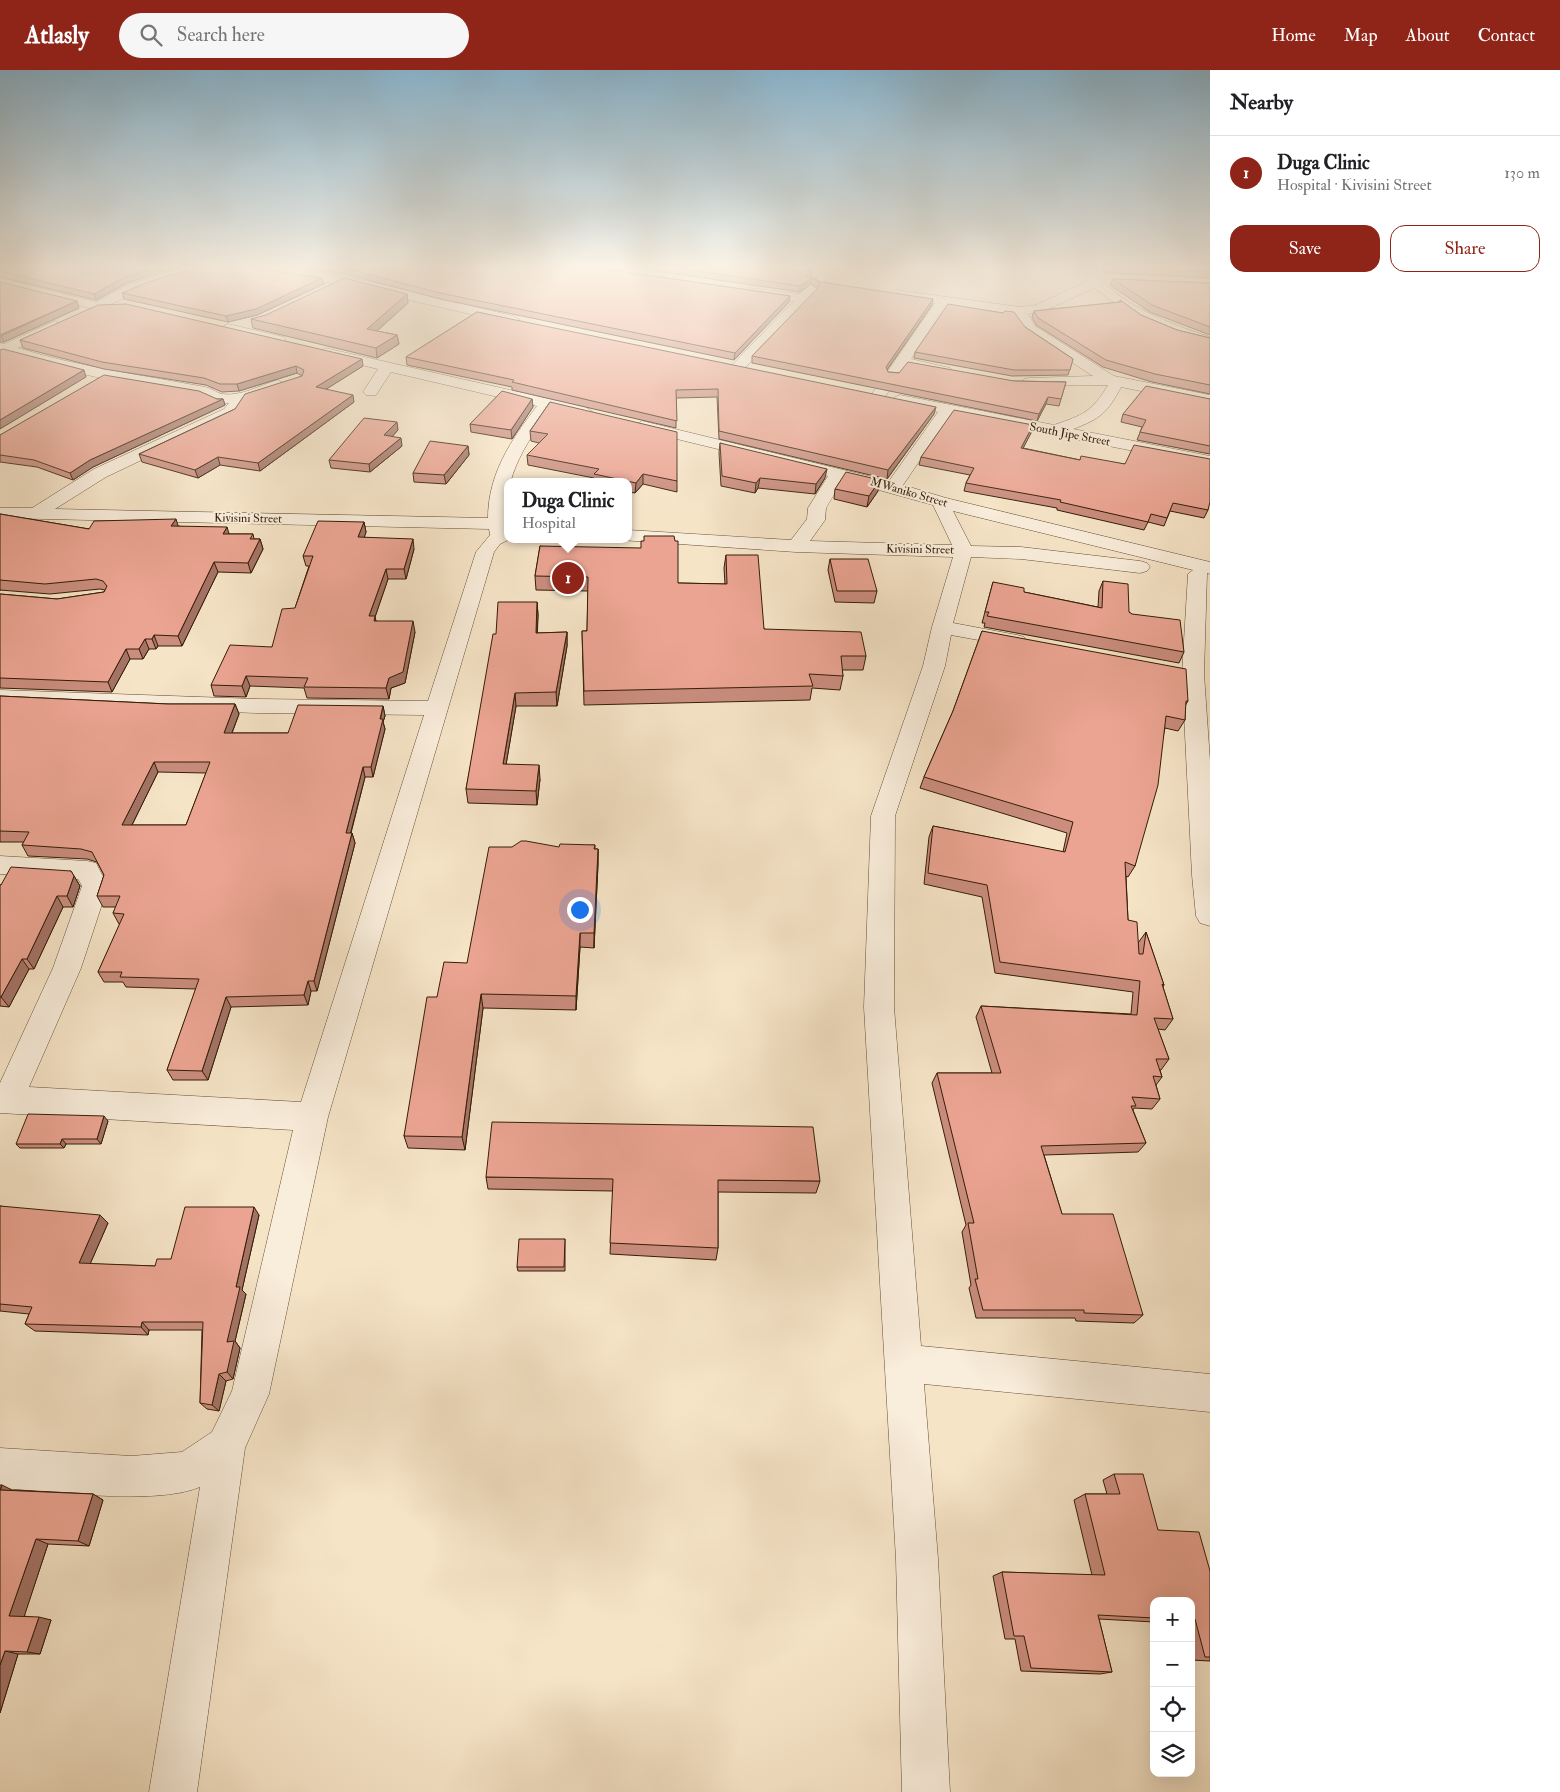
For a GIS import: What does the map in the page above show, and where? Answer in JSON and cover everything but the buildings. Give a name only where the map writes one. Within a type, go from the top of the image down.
[{"type":"street","points":[[3,348],[51,363],[206,392],[220,399],[241,397],[298,379]]},
{"type":"street","points":[[313,348],[386,367],[605,417]]},
{"type":"street","points":[[738,367],[755,348]]},
{"type":"street","points":[[880,395],[911,348]]},
{"type":"street","points":[[1061,348],[1112,381]]},
{"type":"street","points":[[902,362],[955,373]]},
{"type":"street","points":[[719,363],[757,371]]},
{"type":"street","points":[[372,392],[386,367]]},
{"type":"street","points":[[81,388],[104,374]]},
{"type":"street","points":[[1053,431],[1081,421],[1103,406],[1112,381]]},
{"type":"street","points":[[1014,382],[1112,381],[1210,400]]},
{"type":"street","name":"South Jipe Street","points":[[861,392],[1210,461]]},
{"type":"street","points":[[35,514],[100,473],[230,412],[234,404],[241,397]]},
{"type":"street","points":[[173,1792],[226,1446],[250,1394],[312,1117],[485,552],[501,531],[502,475],[510,456],[547,403]]},
{"type":"street","points":[[893,487],[947,410]]},
{"type":"street","name":"MWaniko Street","points":[[624,422],[893,487],[940,502],[1206,573]]},
{"type":"street","points":[[796,546],[816,520],[816,508],[838,474]]},
{"type":"street","points":[[926,1792],[917,1559],[902,1364],[879,1007],[883,816],[934,666],[942,627],[964,550],[940,502]]},
{"type":"street","name":"Kivisini Street","points":[[0,513],[501,531]]},
{"type":"street","name":"Kivisini Street","points":[[632,536],[796,546],[1021,552],[1206,573]]},
{"type":"street","points":[[1206,573],[1183,672],[1210,916]]},
{"type":"street","points":[[942,627],[1038,645]]},
{"type":"street","points":[[0,697],[257,706],[437,708]]},
{"type":"street","points":[[0,865],[87,870],[95,886],[86,916],[49,1012],[4,1099],[312,1117]]},
{"type":"street","points":[[902,1364],[1210,1393]]},
{"type":"street","points":[[0,1468],[131,1476],[188,1472],[226,1446]]},
{"type":"place","name":"Duga Clinic","points":[[568,578]]}]
